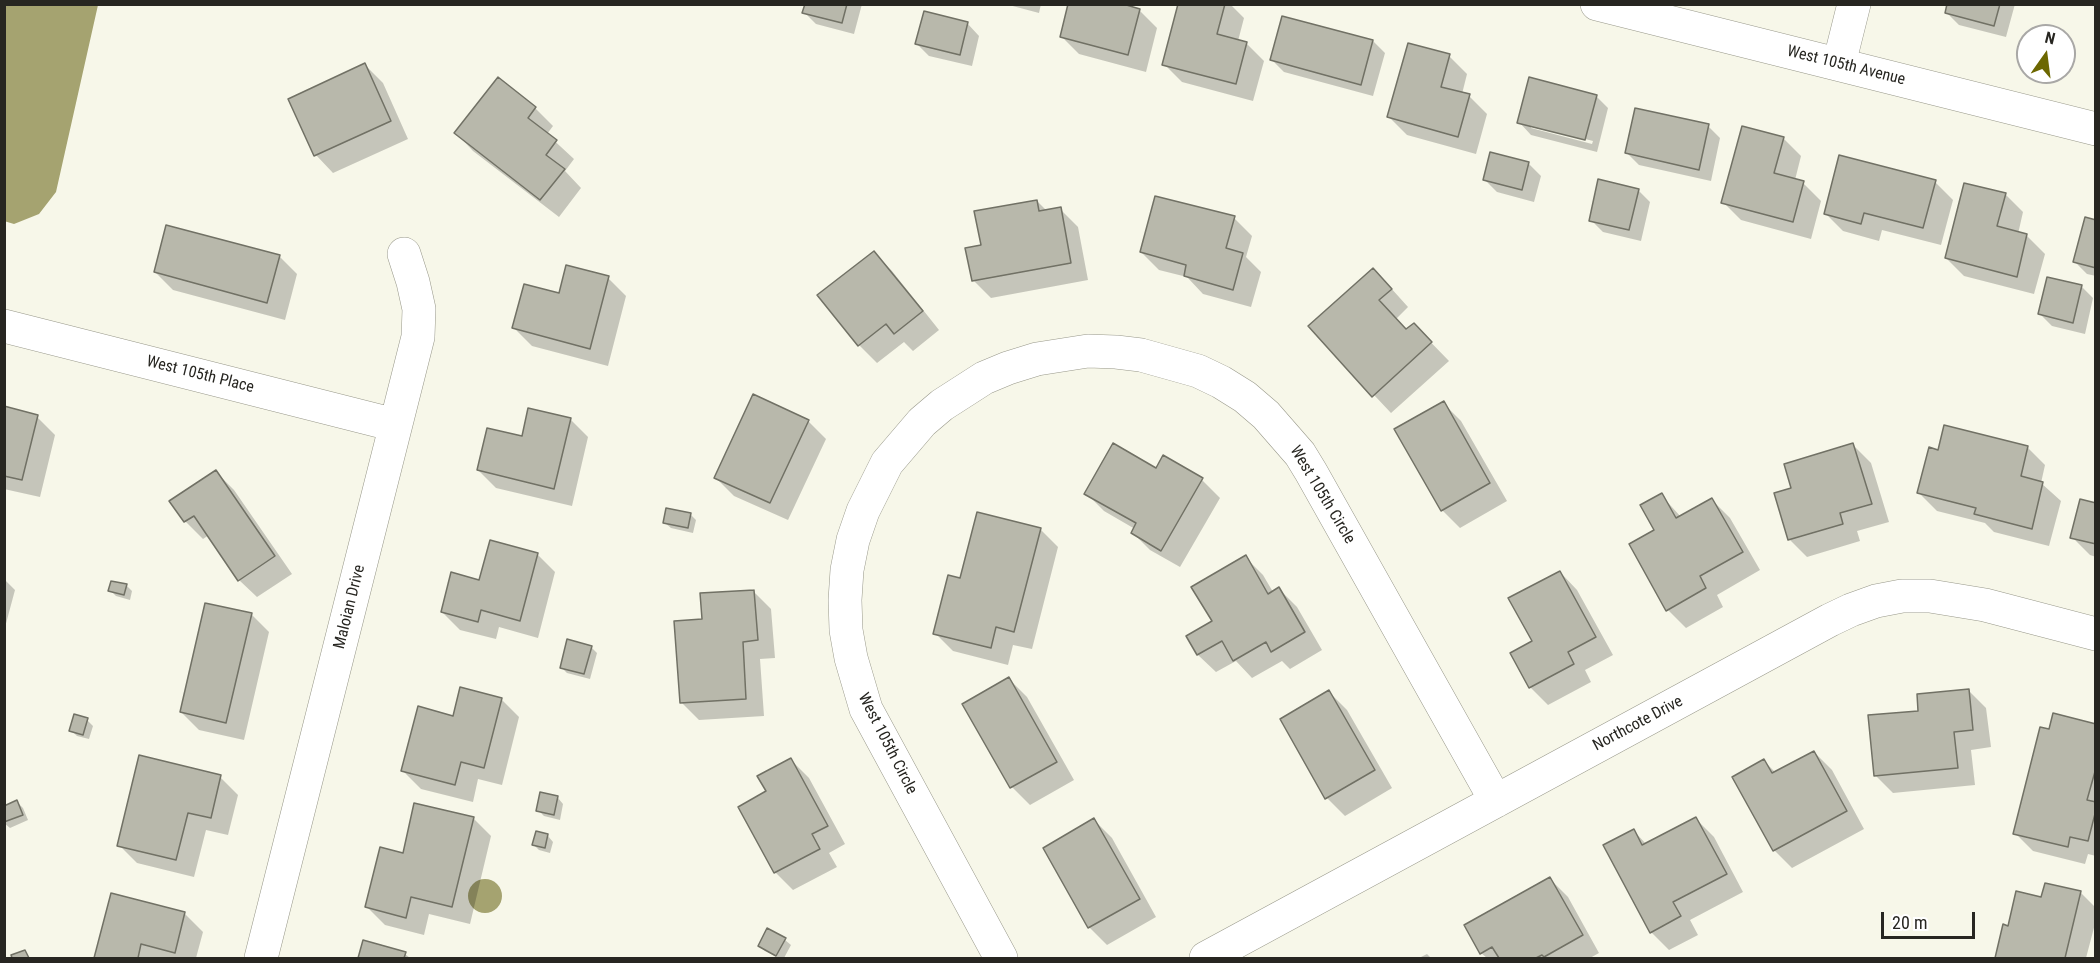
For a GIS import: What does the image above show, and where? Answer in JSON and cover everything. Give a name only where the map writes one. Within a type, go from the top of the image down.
[{"type":"street","name":"West 105th Avenue","points":[[1597,4],[2096,129]]},
{"type":"street","points":[[1839,64],[1854,4]]},
{"type":"street","name":"Maloian Drive","points":[[261,958],[418,337],[419,309],[404,254]]},
{"type":"street","name":"West 105th Place","points":[[4,326],[395,425]]},
{"type":"street","name":"West 105th Circle","points":[[1001,958],[866,709],[851,658],[846,630],[845,600],[847,570],[854,540],[863,511],[887,463],[922,422],[942,405],[974,384],[1008,368],[1037,359],[1088,351],[1116,351],[1141,355],[1198,371],[1245,396],[1284,434],[1311,472],[1496,801]]},
{"type":"street","name":"Northcote Drive","points":[[1206,958],[1830,620],[1876,601],[1902,596],[1930,596],[1985,606],[2096,634]]},
{"type":"shaded area","points":[[5,4],[98,5],[56,192],[39,214],[14,224],[4,221]]},
{"type":"shaded area","points":[[485,879],[497,884],[502,896],[497,908],[485,913],[473,908],[468,896],[473,884]]},
{"type":"building","points":[[805,4],[847,4],[842,23],[802,13]]},
{"type":"building","points":[[1068,4],[1123,4],[1140,9],[1128,55],[1060,37]]},
{"type":"building","points":[[1178,4],[1225,4],[1217,34],[1247,42],[1236,84],[1162,65]]},
{"type":"building","points":[[1947,4],[2000,4],[1994,26],[1945,13]]},
{"type":"building","points":[[924,11],[968,22],[960,55],[915,44]]},
{"type":"building","points":[[1282,16],[1373,40],[1361,85],[1270,60]]},
{"type":"building","points":[[1408,43],[1450,54],[1441,87],[1470,94],[1458,137],[1387,117]]},
{"type":"building","points":[[365,63],[391,121],[314,156],[288,99]]},
{"type":"building","points":[[498,77],[536,107],[528,118],[557,140],[546,155],[565,169],[540,200],[454,133]]},
{"type":"building","points":[[1529,77],[1597,95],[1585,140],[1517,123]]},
{"type":"building","points":[[1635,108],[1709,124],[1699,170],[1625,153]]},
{"type":"building","points":[[1742,126],[1784,137],[1774,173],[1804,181],[1793,222],[1721,203]]},
{"type":"building","points":[[1490,152],[1529,162],[1522,190],[1483,180]]},
{"type":"building","points":[[1839,155],[1936,180],[1923,228],[1864,213],[1861,224],[1824,214]]},
{"type":"building","points":[[1598,179],[1639,189],[1629,230],[1589,221]]},
{"type":"building","points":[[1964,183],[2006,193],[1997,226],[2027,234],[2017,277],[1945,258]]},
{"type":"building","points":[[1155,196],[1235,216],[1226,248],[1243,253],[1233,290],[1184,276],[1186,265],[1140,252]]},
{"type":"building","points":[[1037,200],[1039,211],[1061,207],[1071,263],[972,281],[965,248],[981,245],[974,211]]},
{"type":"building","points":[[2085,217],[2096,220],[2096,268],[2073,262]]},
{"type":"building","points":[[166,225],[280,255],[267,303],[154,272]]},
{"type":"building","points":[[874,251],[923,311],[894,334],[886,324],[858,346],[817,295]]},
{"type":"building","points":[[566,265],[609,276],[590,349],[512,328],[524,284],[559,293]]},
{"type":"building","points":[[1373,268],[1392,289],[1379,300],[1406,329],[1414,323],[1432,342],[1372,397],[1308,326]]},
{"type":"building","points":[[2047,277],[2082,285],[2073,323],[2038,314]]},
{"type":"building","points":[[753,394],[809,420],[770,503],[714,478]]},
{"type":"building","points":[[1444,401],[1490,483],[1441,511],[1394,429]]},
{"type":"building","points":[[4,406],[38,415],[22,480],[4,476]]},
{"type":"building","points":[[528,408],[571,418],[554,489],[477,470],[487,428],[522,436]]},
{"type":"building","points":[[1944,425],[2028,446],[2021,476],[2043,482],[2032,529],[1974,514],[1976,508],[1917,493],[1929,447],[1938,450]]},
{"type":"building","points":[[1113,443],[1156,468],[1163,455],[1203,478],[1161,551],[1131,533],[1136,523],[1084,494]]},
{"type":"building","points":[[1853,443],[1872,504],[1840,513],[1843,524],[1788,540],[1774,493],[1791,488],[1784,464]]},
{"type":"building","points":[[216,470],[275,556],[238,581],[194,516],[184,522],[169,501]]},
{"type":"building","points":[[1662,493],[1676,518],[1712,498],[1743,552],[1700,576],[1706,588],[1666,611],[1629,544],[1654,530],[1640,505]]},
{"type":"building","points":[[2080,499],[2096,503],[2096,544],[2070,538]]},
{"type":"building","points":[[666,508],[691,513],[688,528],[663,523]]},
{"type":"building","points":[[977,512],[1041,528],[1014,632],[996,627],[991,648],[933,634],[948,575],[960,578]]},
{"type":"building","points":[[490,540],[538,553],[520,621],[481,610],[478,622],[441,612],[451,572],[479,580]]},
{"type":"building","points":[[1246,555],[1268,594],[1279,587],[1305,632],[1271,652],[1266,642],[1233,661],[1222,641],[1197,655],[1186,636],[1212,621],[1191,587]]},
{"type":"building","points":[[1560,571],[1596,637],[1568,652],[1574,664],[1529,688],[1510,653],[1532,641],[1508,598]]},
{"type":"building","points":[[111,581],[127,584],[124,595],[108,591]]},
{"type":"building","points":[[754,590],[758,640],[743,642],[746,699],[680,703],[674,621],[702,619],[700,593]]},
{"type":"building","points":[[205,603],[252,613],[226,723],[180,712]]},
{"type":"building","points":[[567,639],[592,646],[584,674],[560,668]]},
{"type":"building","points":[[1009,677],[1057,762],[1010,788],[962,704]]},
{"type":"building","points":[[460,687],[502,698],[484,768],[461,762],[455,785],[401,771],[418,706],[453,716]]},
{"type":"building","points":[[1969,689],[1973,730],[1954,732],[1958,768],[1874,776],[1868,715],[1918,711],[1917,694]]},
{"type":"building","points":[[1329,690],[1375,770],[1325,799],[1280,719]]},
{"type":"building","points":[[2053,713],[2096,724],[2096,768],[2087,800],[2096,802],[2096,810],[2088,841],[2070,837],[2068,847],[2013,834],[2040,727],[2049,729]]},
{"type":"building","points":[[74,714],[88,718],[83,735],[69,731]]},
{"type":"building","points":[[1814,751],[1847,811],[1773,851],[1732,777],[1764,759],[1772,773]]},
{"type":"building","points":[[139,755],[221,775],[211,818],[188,813],[176,860],[117,846]]},
{"type":"building","points":[[791,758],[828,826],[812,834],[820,849],[774,873],[738,807],[766,791],[757,776]]},
{"type":"building","points":[[540,792],[558,796],[554,815],[536,811]]},
{"type":"building","points":[[17,800],[23,815],[4,822],[4,806]]},
{"type":"building","points":[[414,803],[474,817],[452,907],[411,897],[406,918],[365,907],[380,847],[403,853]]},
{"type":"building","points":[[1696,817],[1727,874],[1673,902],[1681,916],[1650,933],[1603,845],[1634,829],[1642,845]]},
{"type":"building","points":[[1094,818],[1140,899],[1088,928],[1043,848]]},
{"type":"building","points":[[536,831],[548,834],[545,848],[532,845]]},
{"type":"building","points":[[1550,877],[1583,935],[1544,957],[1542,955],[1536,958],[1499,958],[1492,947],[1480,954],[1464,925]]},
{"type":"building","points":[[2045,883],[2081,891],[2065,958],[1995,958],[2003,924],[2008,926],[2016,891],[2041,897]]},
{"type":"building","points":[[111,893],[185,912],[175,953],[141,944],[138,958],[94,958]]},
{"type":"building","points":[[767,928],[786,938],[776,956],[758,946]]},
{"type":"building","points":[[363,940],[406,952],[404,958],[358,958]]},
{"type":"building","points":[[25,950],[29,958],[12,958],[11,955]]}]
